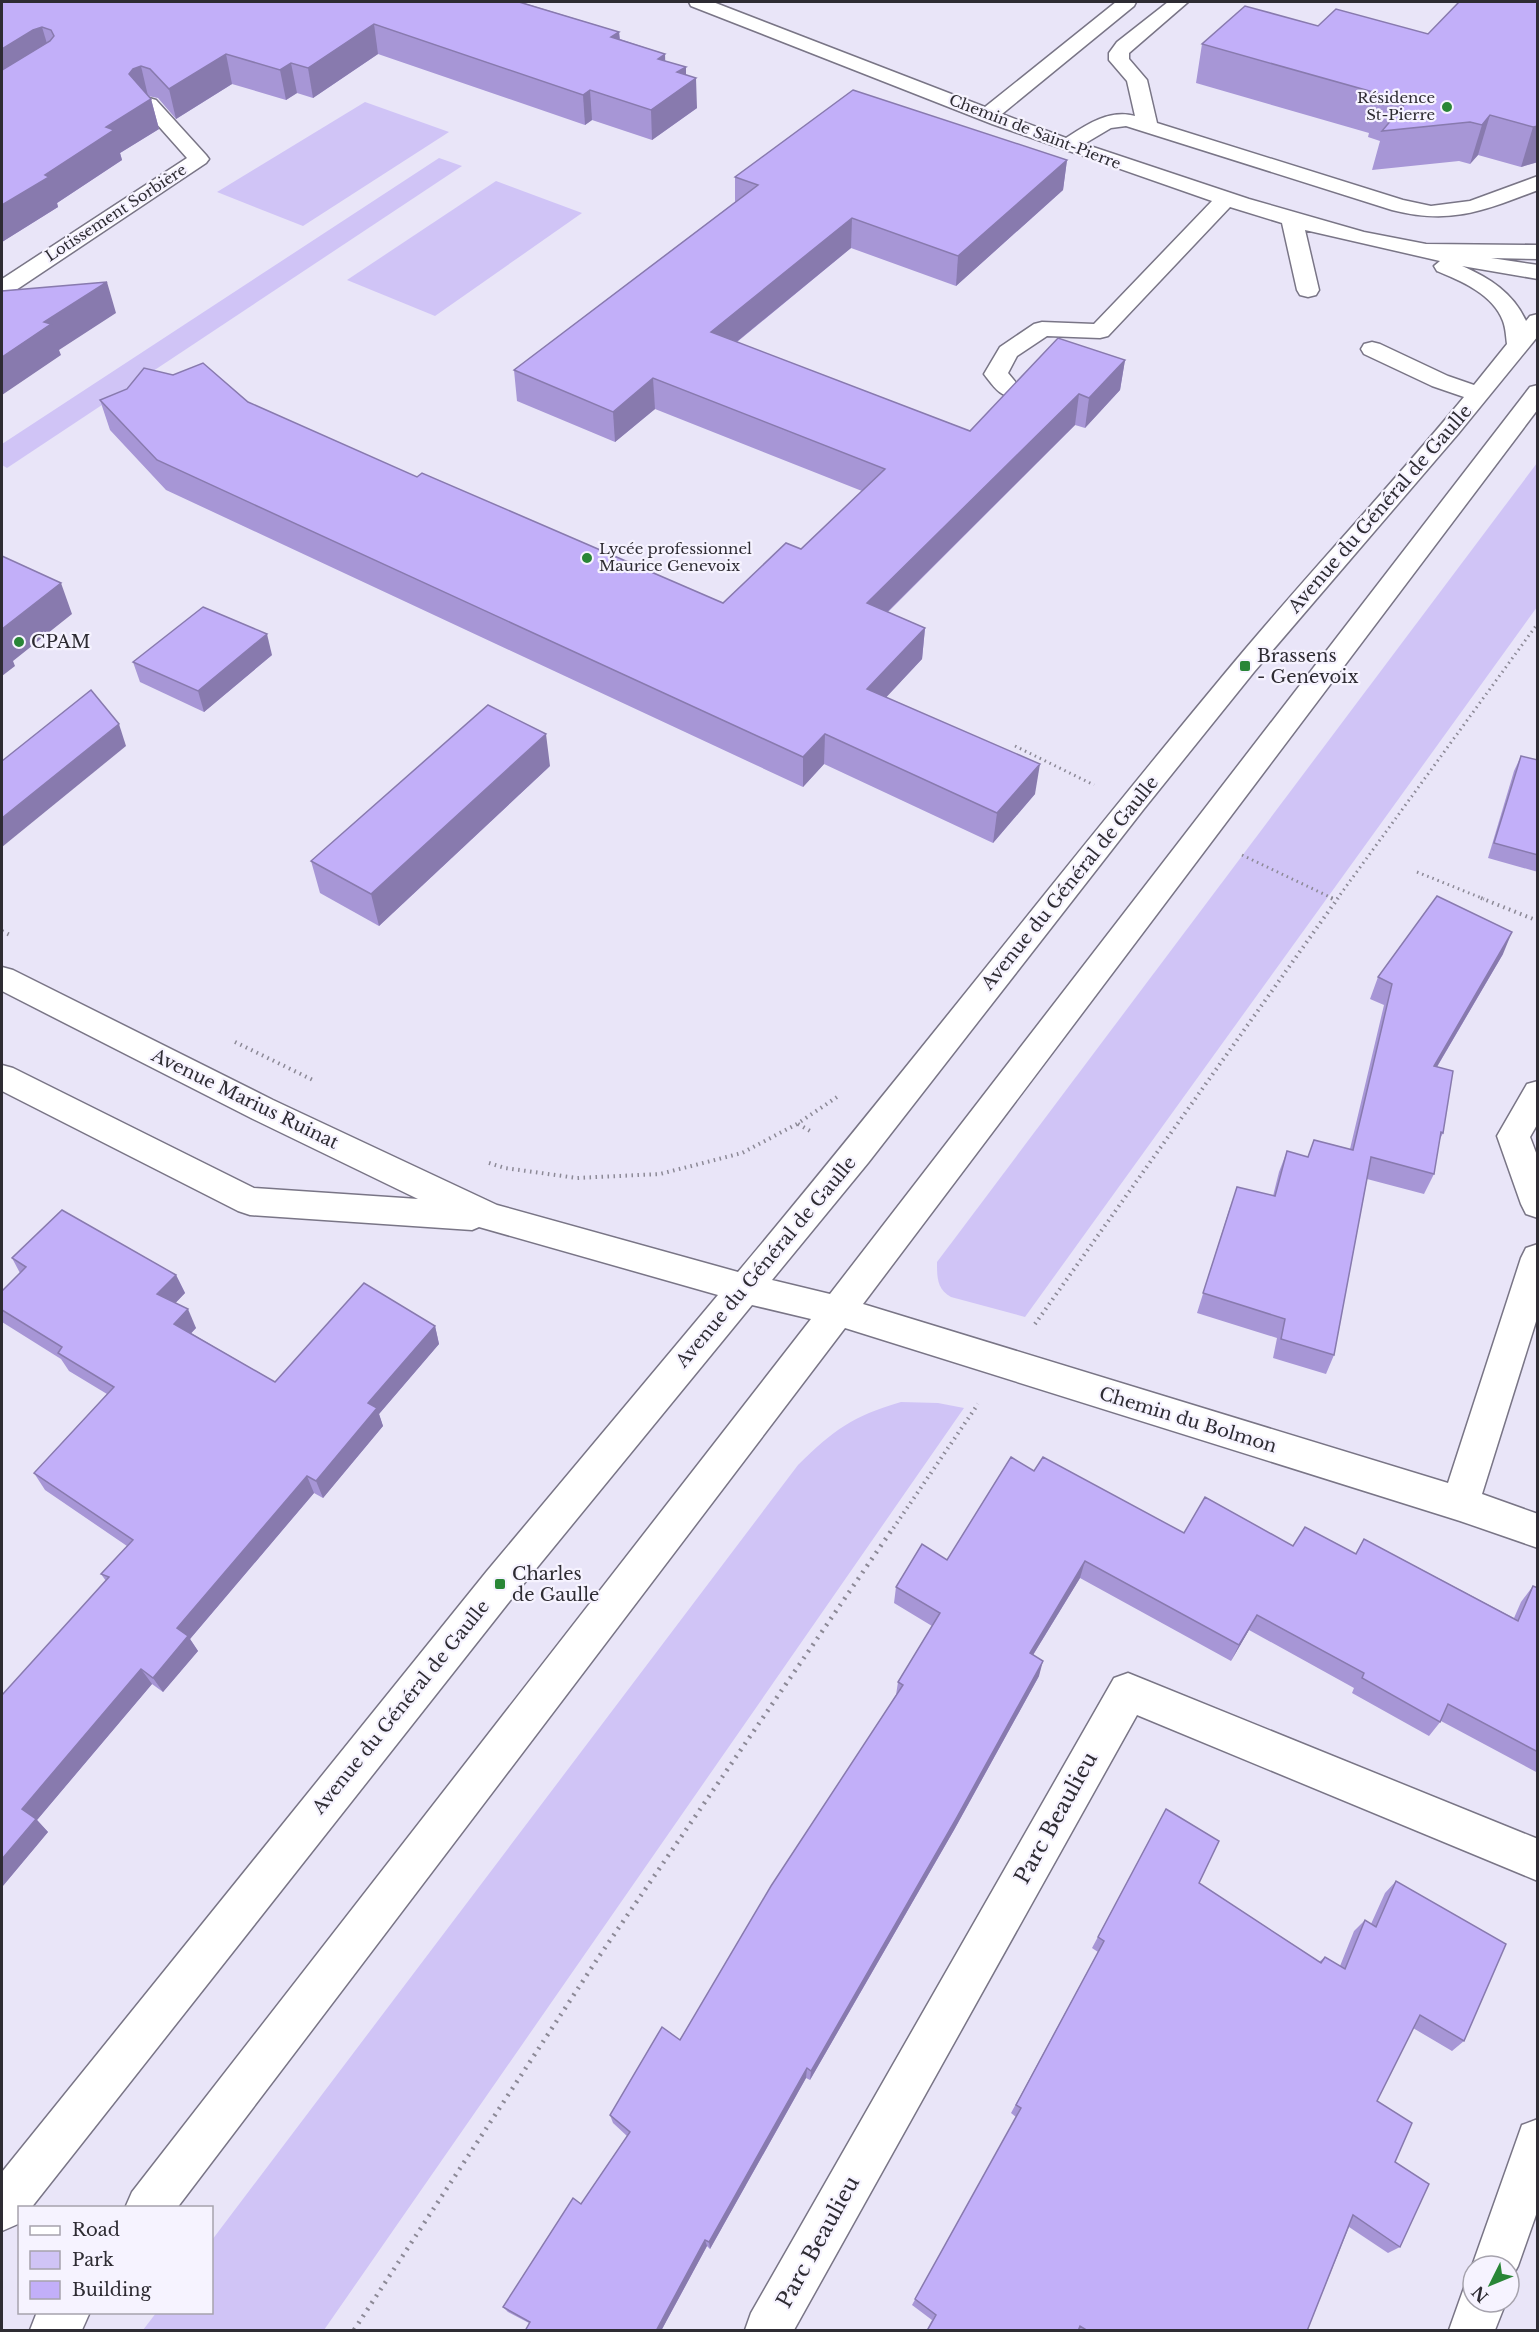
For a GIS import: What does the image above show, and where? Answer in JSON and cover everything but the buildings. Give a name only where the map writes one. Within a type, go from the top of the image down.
[{"type":"street","name":"Chemin de Saint-Pierre","points":[[698,2],[1069,145],[1226,199],[1378,243],[1469,276],[1494,294],[1507,307],[1514,321],[1518,344]]},
{"type":"street","points":[[988,115],[1127,2]]},
{"type":"street","points":[[1148,127],[1137,80],[1119,60],[1119,53],[1124,46],[1179,2]]},
{"type":"street","name":"Lotissement Sorbière","points":[[2,289],[199,159],[149,104]]},
{"type":"street","points":[[1069,145],[1112,120],[1128,120],[1399,206],[1431,212],[1474,207],[1538,182]]},
{"type":"street","points":[[1011,391],[996,374],[1008,352],[1042,329],[1100,331],[1226,199]]},
{"type":"street","points":[[1292,218],[1308,290]]},
{"type":"street","name":"Chemin de Saint-Pierre","points":[[1378,243],[1538,272]]},
{"type":"street","name":"Chemin de Saint-Pierre","points":[[1426,251],[1538,252]]},
{"type":"street","name":"Avenue du Général de Gaulle","points":[[2,2208],[500,1584],[855,1154],[1133,803],[1245,666],[1538,321]]},
{"type":"street","points":[[1372,349],[1440,381],[1478,394]]},
{"type":"street","points":[[150,2206],[838,1311],[1538,392]]},
{"type":"street","name":"Avenue Marius Ruinat","points":[[2,978],[252,1103],[489,1217],[743,1288],[838,1311]]},
{"type":"street","name":"Avenue Marius Ruinat","points":[[5,1084],[250,1201],[489,1217]]},
{"type":"street","points":[[1538,1093],[1513,1136],[1538,1203]]},
{"type":"street","points":[[1460,1504],[1538,1258]]},
{"type":"street","name":"Chemin du Bolmon","points":[[838,1311],[1460,1504],[1538,1531]]},
{"type":"street","name":"Parc Beaulieu","points":[[768,2331],[1128,1692],[1538,1860]]},
{"type":"street","points":[[1499,2254],[1538,2140]]},
{"type":"street","points":[[53,2331],[66,2314]]},
{"type":"street","points":[[1472,2331],[1478,2314]]},
{"type":"path","points":[[1032,1329],[1336,900],[1538,622]]},
{"type":"path","points":[[1418,872],[1538,921]]},
{"type":"path","points":[[2,931],[22,941]]},
{"type":"path","points":[[226,1037],[320,1084]]},
{"type":"path","points":[[483,1161],[505,1168],[577,1178],[660,1174],[742,1153],[797,1124]]},
{"type":"path","points":[[354,2331],[598,1958],[981,1400]]},
{"type":"green space","points":[[365,102],[449,132],[303,226],[217,192]]},
{"type":"green space","points":[[439,158],[462,166],[7,468],[2,465],[2,444]]},
{"type":"green space","points":[[496,181],[582,213],[435,316],[347,280]]},
{"type":"green space","points":[[1537,463],[1537,607],[1025,1317],[946,1294],[939,1282],[937,1262]]},
{"type":"green space","points":[[901,1402],[938,1403],[964,1408],[324,2330],[143,2330],[155,2314],[213,2314],[213,2239],[798,1465],[834,1433],[869,1413]]},
{"type":"place","name":"Résidence St-Pierre","points":[[1447,107]]},
{"type":"place","name":"Lycée professionnel Maurice Genevoix","points":[[587,558]]},
{"type":"place","name":"CPAM","points":[[19,642]]},
{"type":"place","name":"Brassens - Genevoix","points":[[1245,666]]},
{"type":"place","name":"Charles de Gaulle","points":[[500,1584]]}]
